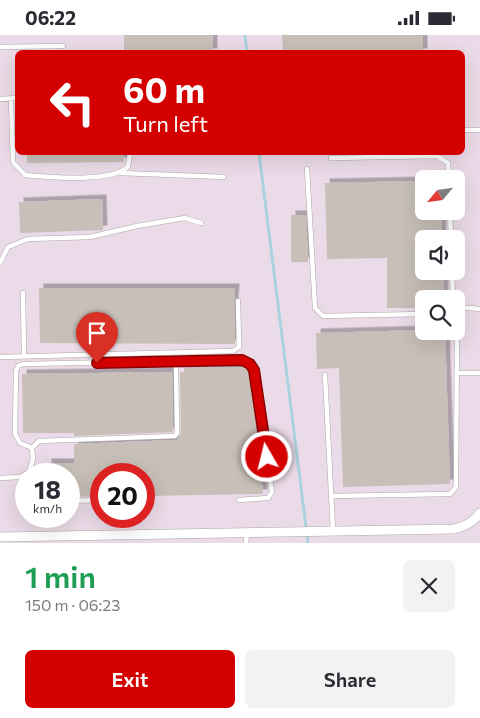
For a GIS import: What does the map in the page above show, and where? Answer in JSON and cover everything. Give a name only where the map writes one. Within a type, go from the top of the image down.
[{"type":"street","points":[[0,537],[454,529],[466,526],[480,513]]},
{"type":"lane","points":[[0,47],[63,46]]},
{"type":"lane","points":[[0,99],[15,99]]},
{"type":"lane","points":[[10,99],[13,162],[25,175],[78,178],[121,173],[224,177]]},
{"type":"lane","points":[[465,130],[480,130]]},
{"type":"lane","points":[[121,173],[128,167],[130,155]]},
{"type":"lane","points":[[331,158],[437,157],[448,163],[448,170]]},
{"type":"lane","points":[[307,169],[315,308],[324,316],[415,314]]},
{"type":"lane","points":[[0,263],[8,247],[28,239],[90,237],[137,225],[185,218],[201,223]]},
{"type":"lane","points":[[23,293],[24,356]]},
{"type":"lane","points":[[0,357],[233,351],[240,347],[238,301]]},
{"type":"lane","points":[[465,308],[480,309]]},
{"type":"lane","points":[[331,496],[450,494],[456,487],[457,340]]},
{"type":"lane","points":[[32,448],[20,443],[15,434],[16,371],[22,364],[242,360],[250,364],[254,370],[272,492],[268,498],[239,500]]},
{"type":"lane","points":[[32,448],[39,441],[52,439],[175,436],[177,433],[178,369],[172,361]]},
{"type":"lane","points":[[457,373],[480,373]]},
{"type":"lane","points":[[326,375],[333,531]]},
{"type":"lane","points":[[32,448],[32,463]]},
{"type":"lane","points":[[0,478],[15,477]]},
{"type":"lane","points":[[246,543],[247,533]]},
{"type":"shaded area","points":[[0,35],[480,35],[480,543],[0,543]]},
{"type":"building","points":[[124,35],[213,35],[213,50],[124,50]]},
{"type":"building","points":[[282,35],[423,35],[423,50],[283,50]]},
{"type":"building","points":[[27,155],[123,155],[124,162],[27,163]]},
{"type":"building","points":[[415,181],[415,220],[441,220],[442,230],[415,230],[415,280],[443,280],[444,290],[415,290],[415,308],[387,308],[387,258],[327,259],[325,183]]},
{"type":"building","points":[[102,199],[103,230],[20,233],[19,202]]},
{"type":"building","points":[[291,215],[306,215],[308,262],[291,262]]},
{"type":"building","points":[[39,288],[235,288],[235,344],[40,343]]},
{"type":"building","points":[[415,330],[415,340],[445,340],[450,484],[343,487],[339,368],[317,369],[316,333]]},
{"type":"building","points":[[247,367],[250,371],[263,494],[155,496],[155,463],[90,463],[90,496],[80,497],[80,463],[74,463],[74,444],[177,440],[181,433],[180,372],[185,372],[185,368]]},
{"type":"building","points":[[172,372],[173,432],[74,436],[74,433],[23,433],[22,374]]},
{"type":"waterway","points":[[245,35],[247,50]]},
{"type":"waterway","points":[[259,155],[308,543]]},
{"type":"route","points":[[97,363],[242,360],[250,364],[254,370],[267,457]]}]
